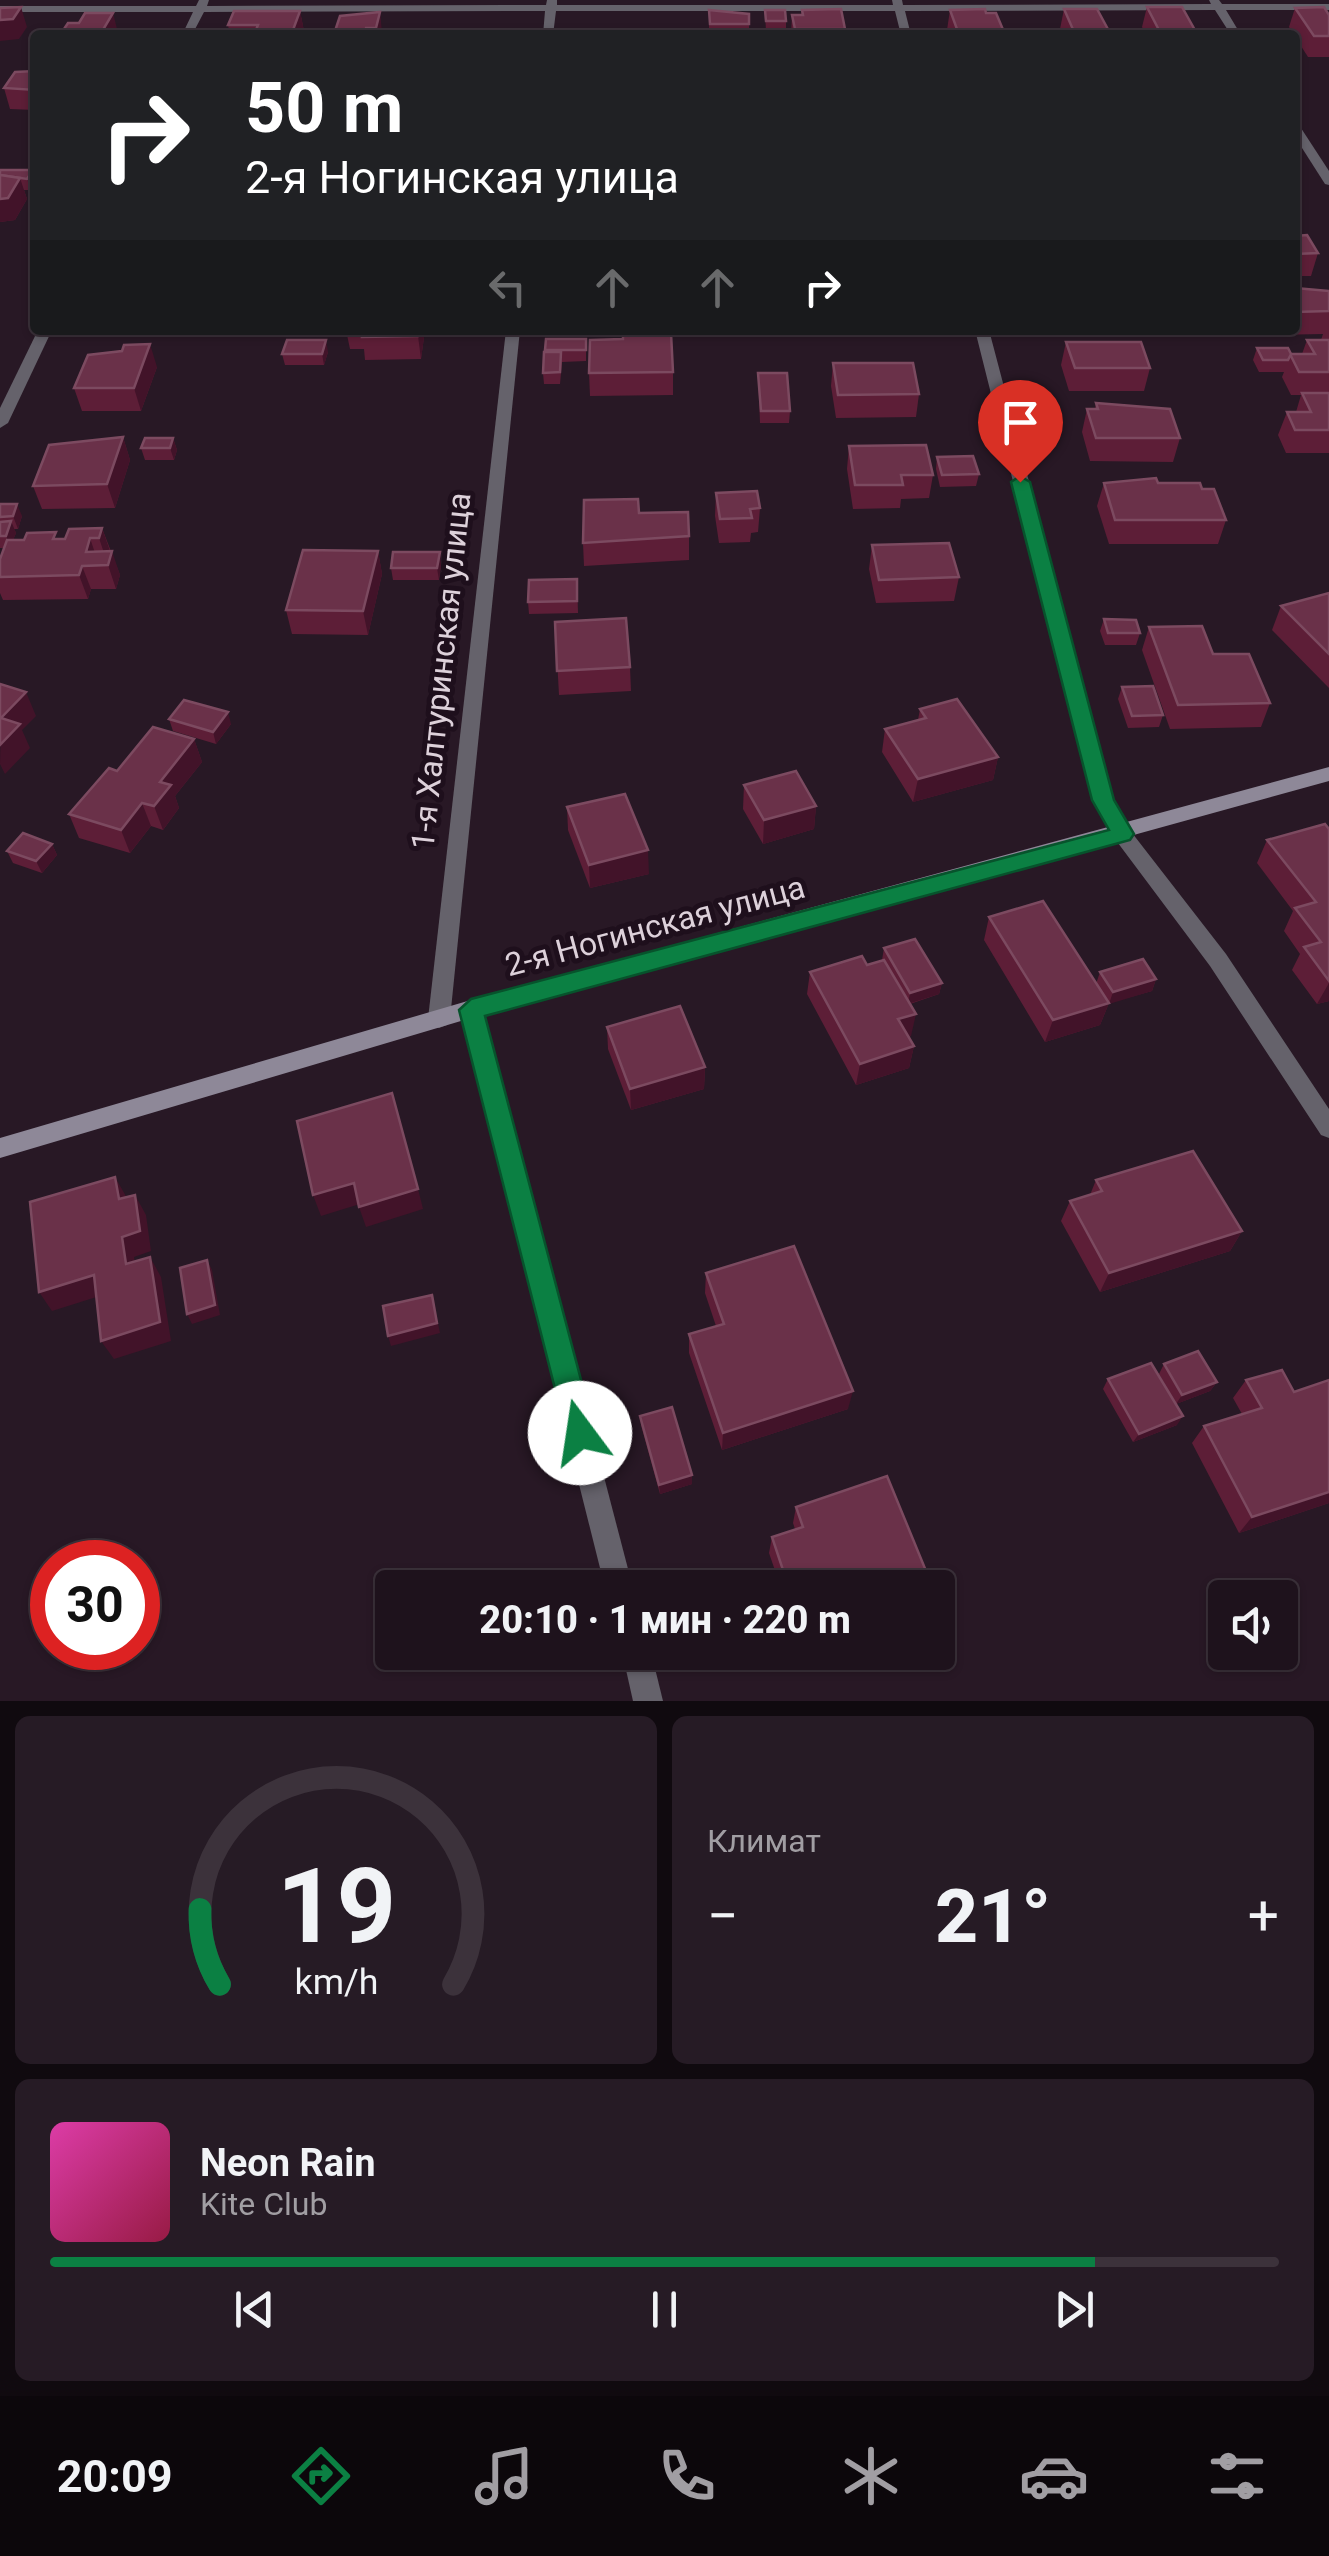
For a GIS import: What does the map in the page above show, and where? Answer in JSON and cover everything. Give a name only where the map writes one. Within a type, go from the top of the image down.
[{"type":"street","points":[[897,2],[905,30]]},
{"type":"street","points":[[0,9],[202,3],[897,2],[1329,7]]},
{"type":"street","points":[[189,30],[202,3]]},
{"type":"street","points":[[548,30],[551,4]]},
{"type":"street","points":[[1216,4],[1233,30]]},
{"type":"street","points":[[1300,136],[1329,181]]},
{"type":"street","points":[[0,423],[43,335]]},
{"type":"street","name":"1-я Халтуринская улица","points":[[439,1019],[512,335]]},
{"type":"street","points":[[983,335],[1103,800],[1122,834],[1218,960],[1329,1128]]},
{"type":"street","name":"2-я Ногинская улица","points":[[0,1148],[439,1019],[1329,774]]},
{"type":"street","points":[[471,1010],[614,1570]]},
{"type":"street","points":[[640,1670],[648,1701]]},
{"type":"building","points":[[21,7],[13,19],[0,20],[0,8]]},
{"type":"building","points":[[1147,7],[1182,7],[1195,30],[1159,30]]},
{"type":"building","points":[[1324,7],[1329,15],[1329,36],[1314,36],[1295,8]]},
{"type":"building","points":[[841,9],[845,29],[795,29],[792,15],[803,15],[802,10]]},
{"type":"building","points":[[985,9],[986,13],[996,13],[1003,30],[957,30],[950,10]]},
{"type":"building","points":[[1064,9],[1097,9],[1108,30],[1073,30]]},
{"type":"building","points":[[709,10],[749,14],[749,24],[710,24]]},
{"type":"building","points":[[765,10],[785,10],[786,21],[766,21]]},
{"type":"building","points":[[234,11],[300,11],[293,30],[256,30],[258,25],[228,25]]},
{"type":"building","points":[[380,12],[376,28],[365,30],[335,30],[340,16]]},
{"type":"building","points":[[85,13],[113,13],[103,30],[63,30],[68,23],[79,23]]},
{"type":"building","points":[[30,71],[30,90],[4,88],[15,72]]},
{"type":"building","points":[[0,170],[30,170],[27,179],[0,175]]},
{"type":"building","points":[[0,175],[20,178],[8,198],[0,199]]},
{"type":"building","points":[[1307,235],[1318,253],[1300,254],[1300,236]]},
{"type":"building","points":[[1300,288],[1329,291],[1329,311],[1300,312]]},
{"type":"building","points":[[362,335],[418,335],[418,336]]},
{"type":"building","points":[[623,335],[671,335],[673,372],[589,373],[590,340],[623,339]]},
{"type":"building","points":[[546,339],[586,339],[586,350],[545,350]]},
{"type":"building","points":[[287,340],[326,340],[322,354],[282,354]]},
{"type":"building","points":[[1307,340],[1329,340],[1329,372],[1299,372],[1290,354],[1315,354]]},
{"type":"building","points":[[1066,342],[1141,342],[1150,368],[1075,368]]},
{"type":"building","points":[[150,344],[134,388],[74,388],[88,355],[122,351],[124,345]]},
{"type":"building","points":[[1257,348],[1288,348],[1291,354],[1288,360],[1263,360]]},
{"type":"building","points":[[544,352],[561,352],[560,372],[543,373]]},
{"type":"building","points":[[833,363],[913,363],[919,394],[838,395]]},
{"type":"building","points":[[758,373],[787,373],[790,411],[761,411]]},
{"type":"building","points":[[1302,393],[1329,393],[1329,430],[1295,430],[1287,412],[1311,412]]},
{"type":"building","points":[[1096,403],[1170,409],[1180,438],[1096,438],[1087,409],[1098,409]]},
{"type":"building","points":[[123,437],[107,484],[33,486],[49,445]]},
{"type":"building","points":[[145,438],[173,438],[170,448],[141,448]]},
{"type":"building","points":[[926,445],[933,475],[901,475],[903,485],[855,485],[849,446]]},
{"type":"building","points":[[973,456],[979,474],[942,475],[937,457]]},
{"type":"building","points":[[1156,478],[1158,483],[1200,483],[1202,489],[1214,489],[1226,520],[1115,520],[1104,483]]},
{"type":"building","points":[[757,491],[760,508],[750,509],[752,518],[720,519],[716,493]]},
{"type":"building","points":[[638,499],[639,513],[688,512],[689,536],[583,543],[584,500]]},
{"type":"building","points":[[0,504],[17,504],[13,516],[0,517]]},
{"type":"building","points":[[11,521],[6,536],[0,536],[0,522]]},
{"type":"building","points":[[102,528],[99,538],[90,538],[86,552],[112,551],[108,565],[82,566],[79,575],[0,577],[0,559],[7,540],[24,540],[27,533],[56,532],[53,539],[65,539],[69,529]]},
{"type":"building","points":[[949,543],[959,577],[879,580],[872,545]]},
{"type":"building","points":[[303,550],[378,551],[363,611],[286,610]]},
{"type":"building","points":[[393,552],[440,552],[437,568],[391,568]]},
{"type":"building","points":[[577,579],[577,601],[528,602],[529,580]]},
{"type":"building","points":[[1329,593],[1329,654],[1281,606]]},
{"type":"building","points":[[626,618],[630,667],[557,671],[555,622]]},
{"type":"building","points":[[1104,619],[1136,620],[1140,633],[1108,633]]},
{"type":"building","points":[[1202,626],[1213,654],[1249,654],[1270,703],[1178,705],[1149,627]]},
{"type":"building","points":[[0,684],[26,692],[1,718],[20,724],[0,745]]},
{"type":"building","points":[[1153,686],[1163,715],[1132,716],[1122,687]]},
{"type":"building","points":[[957,699],[998,757],[918,779],[885,729],[926,718],[920,709]]},
{"type":"building","points":[[184,700],[228,712],[213,732],[169,719]]},
{"type":"building","points":[[153,727],[194,739],[160,782],[171,785],[154,806],[142,803],[121,830],[69,814],[109,768],[117,771]]},
{"type":"building","points":[[796,771],[816,806],[764,820],[744,785]]},
{"type":"building","points":[[625,794],[648,850],[589,865],[567,807]]},
{"type":"building","points":[[1325,824],[1329,829],[1329,981],[1304,947],[1321,942],[1295,908],[1316,902],[1267,840]]},
{"type":"building","points":[[23,833],[52,844],[36,861],[7,851]]},
{"type":"building","points":[[1043,901],[1109,1003],[1053,1020],[989,917]]},
{"type":"building","points":[[915,939],[942,983],[910,993],[884,948]]},
{"type":"building","points":[[862,956],[867,965],[884,960],[916,1014],[898,1019],[914,1046],[860,1064],[810,972]]},
{"type":"building","points":[[1143,959],[1156,979],[1113,992],[1100,972]]},
{"type":"building","points":[[680,1006],[705,1067],[630,1089],[607,1027]]},
{"type":"building","points":[[392,1093],[418,1189],[359,1207],[354,1183],[313,1195],[297,1121]]},
{"type":"building","points":[[1193,1151],[1242,1231],[1109,1273],[1070,1201],[1102,1191],[1096,1180]]},
{"type":"building","points":[[115,1177],[119,1199],[135,1195],[140,1231],[122,1237],[126,1264],[150,1257],[160,1322],[101,1341],[94,1275],[39,1292],[30,1202]]},
{"type":"building","points":[[794,1246],[853,1391],[723,1433],[689,1334],[724,1324],[706,1273]]},
{"type":"building","points":[[207,1260],[215,1305],[187,1314],[180,1268]]},
{"type":"building","points":[[432,1295],[437,1323],[388,1336],[383,1306]]},
{"type":"building","points":[[1198,1351],[1217,1382],[1182,1395],[1164,1364]]},
{"type":"building","points":[[1151,1363],[1183,1416],[1139,1434],[1108,1379]]},
{"type":"building","points":[[1282,1370],[1294,1392],[1329,1380],[1329,1492],[1252,1517],[1204,1426],[1262,1408],[1246,1380]]},
{"type":"building","points":[[672,1407],[692,1475],[659,1485],[640,1416]]},
{"type":"building","points":[[887,1476],[926,1570],[783,1570],[772,1537],[803,1527],[796,1507]]},
{"type":"route","points":[[580,1433],[471,1010],[1122,834],[1103,800],[1020,482]]}]
